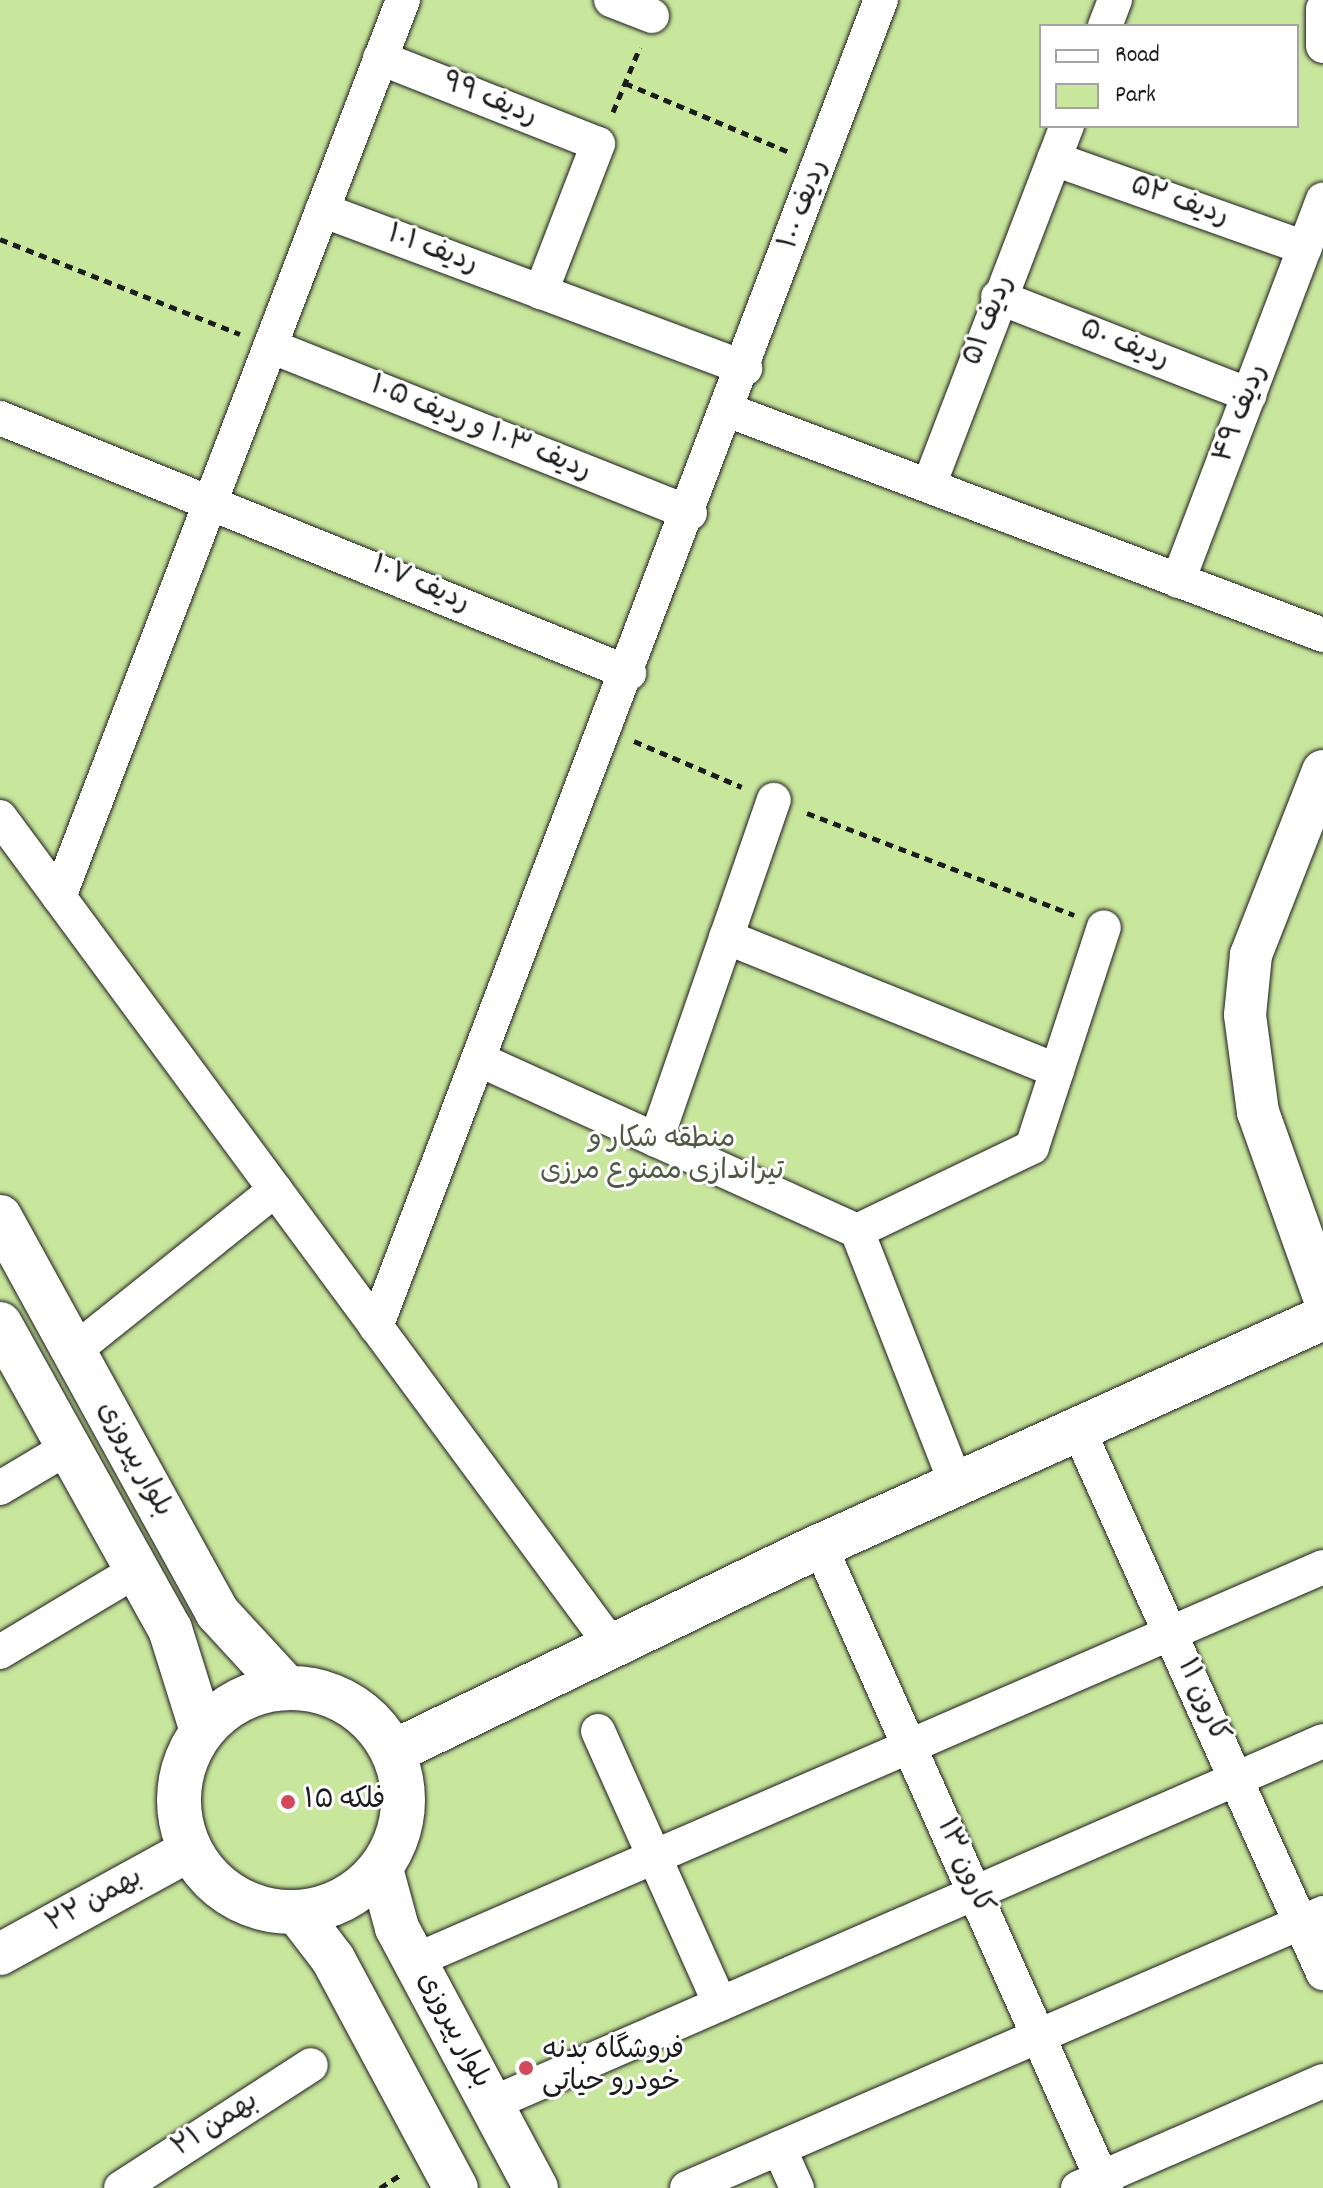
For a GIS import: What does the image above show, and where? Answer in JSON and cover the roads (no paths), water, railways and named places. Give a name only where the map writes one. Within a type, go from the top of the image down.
[{"type":"main road","name":"بلوار پیروزی","points":[[0,1217],[217,1612],[287,1688]]},
{"type":"main road","points":[[393,1752],[820,1546],[1323,1318]]},
{"type":"main road","name":"بلوار پیروزی","points":[[0,1324],[170,1629],[202,1731]]},
{"type":"main road","points":[[287,1688],[349,1705],[393,1752],[403,1812],[381,1869],[344,1899],[297,1912],[234,1897],[190,1850],[179,1788],[202,1731],[240,1700],[287,1688]]},
{"type":"main road","name":"بلوار پیروزی","points":[[381,1869],[414,1961],[536,2188]]},
{"type":"main road","points":[[297,1912],[333,1959],[456,2188]]},
{"type":"street","points":[[59,897],[403,0]]},
{"type":"street","points":[[611,0],[652,16]]},
{"type":"street","name":"ردیف ۱۰۰","points":[[376,1327],[730,411],[881,0]]},
{"type":"street","points":[[1106,24],[1115,0]]},
{"type":"street","points":[[1323,9],[1323,46]]},
{"type":"street","name":"ردیف ۹۹","points":[[380,58],[598,144],[541,292]]},
{"type":"street","name":"ردیف ۵۱","points":[[929,485],[998,297],[1066,128]]},
{"type":"street","name":"ردیف ۵۲","points":[[1054,159],[1305,248]]},
{"type":"street","name":"ردیف ۴۹","points":[[1178,581],[1323,200]]},
{"type":"street","name":"ردیف ۱۰۱","points":[[322,210],[745,368]]},
{"type":"street","name":"ردیف ۵۰","points":[[998,297],[1250,395]]},
{"type":"street","name":"ردیف ۱۰۳ و ردیف ۱۰۵","points":[[270,346],[690,513]]},
{"type":"street","points":[[730,411],[1323,635]]},
{"type":"street","name":"ردیف ۱۰۷","points":[[0,418],[211,500],[629,673]]},
{"type":"street","points":[[1323,771],[1251,955],[1245,1058],[1323,1295]]},
{"type":"street","points":[[656,1140],[774,800]]},
{"type":"street","points":[[0,817],[612,1646]]},
{"type":"street","points":[[857,1231],[1032,1147],[1104,927]]},
{"type":"street","points":[[726,937],[1057,1071]]},
{"type":"street","points":[[480,1060],[857,1231],[956,1484]]},
{"type":"street","points":[[74,1351],[275,1190]]},
{"type":"street","name":"کارون ۱۱","points":[[1078,1429],[1236,1779],[1312,1918],[1323,1973]]},
{"type":"street","points":[[0,1488],[69,1447]]},
{"type":"street","name":"کارون ۱۳","points":[[820,1546],[1038,2036],[1095,2185]]},
{"type":"street","points":[[414,1961],[1323,1567]]},
{"type":"street","points":[[0,1652],[137,1570]]},
{"type":"street","points":[[598,1731],[720,2004]]},
{"type":"street","points":[[491,2104],[1323,1741]]},
{"type":"street","name":"بهمن ۲۲","points":[[0,1954],[190,1850]]},
{"type":"street","points":[[687,2188],[1312,1918]]},
{"type":"street","name":"بهمن ۲۱","points":[[121,2188],[311,2065]]},
{"type":"street","points":[[1095,2185],[1323,2081]]},
{"type":"street","points":[[779,2148],[797,2188]]},
{"type":"place","name":"فلکه ۱۵","points":[[288,1802]]},
{"type":"place","name":"فروشگاه بدنه خودرو حیاتی","points":[[526,2068]]},
{"type":"park label","name":"منطقه شکار و تیراندازی ممنوع مرزی","points":[[662,1157]]}]
